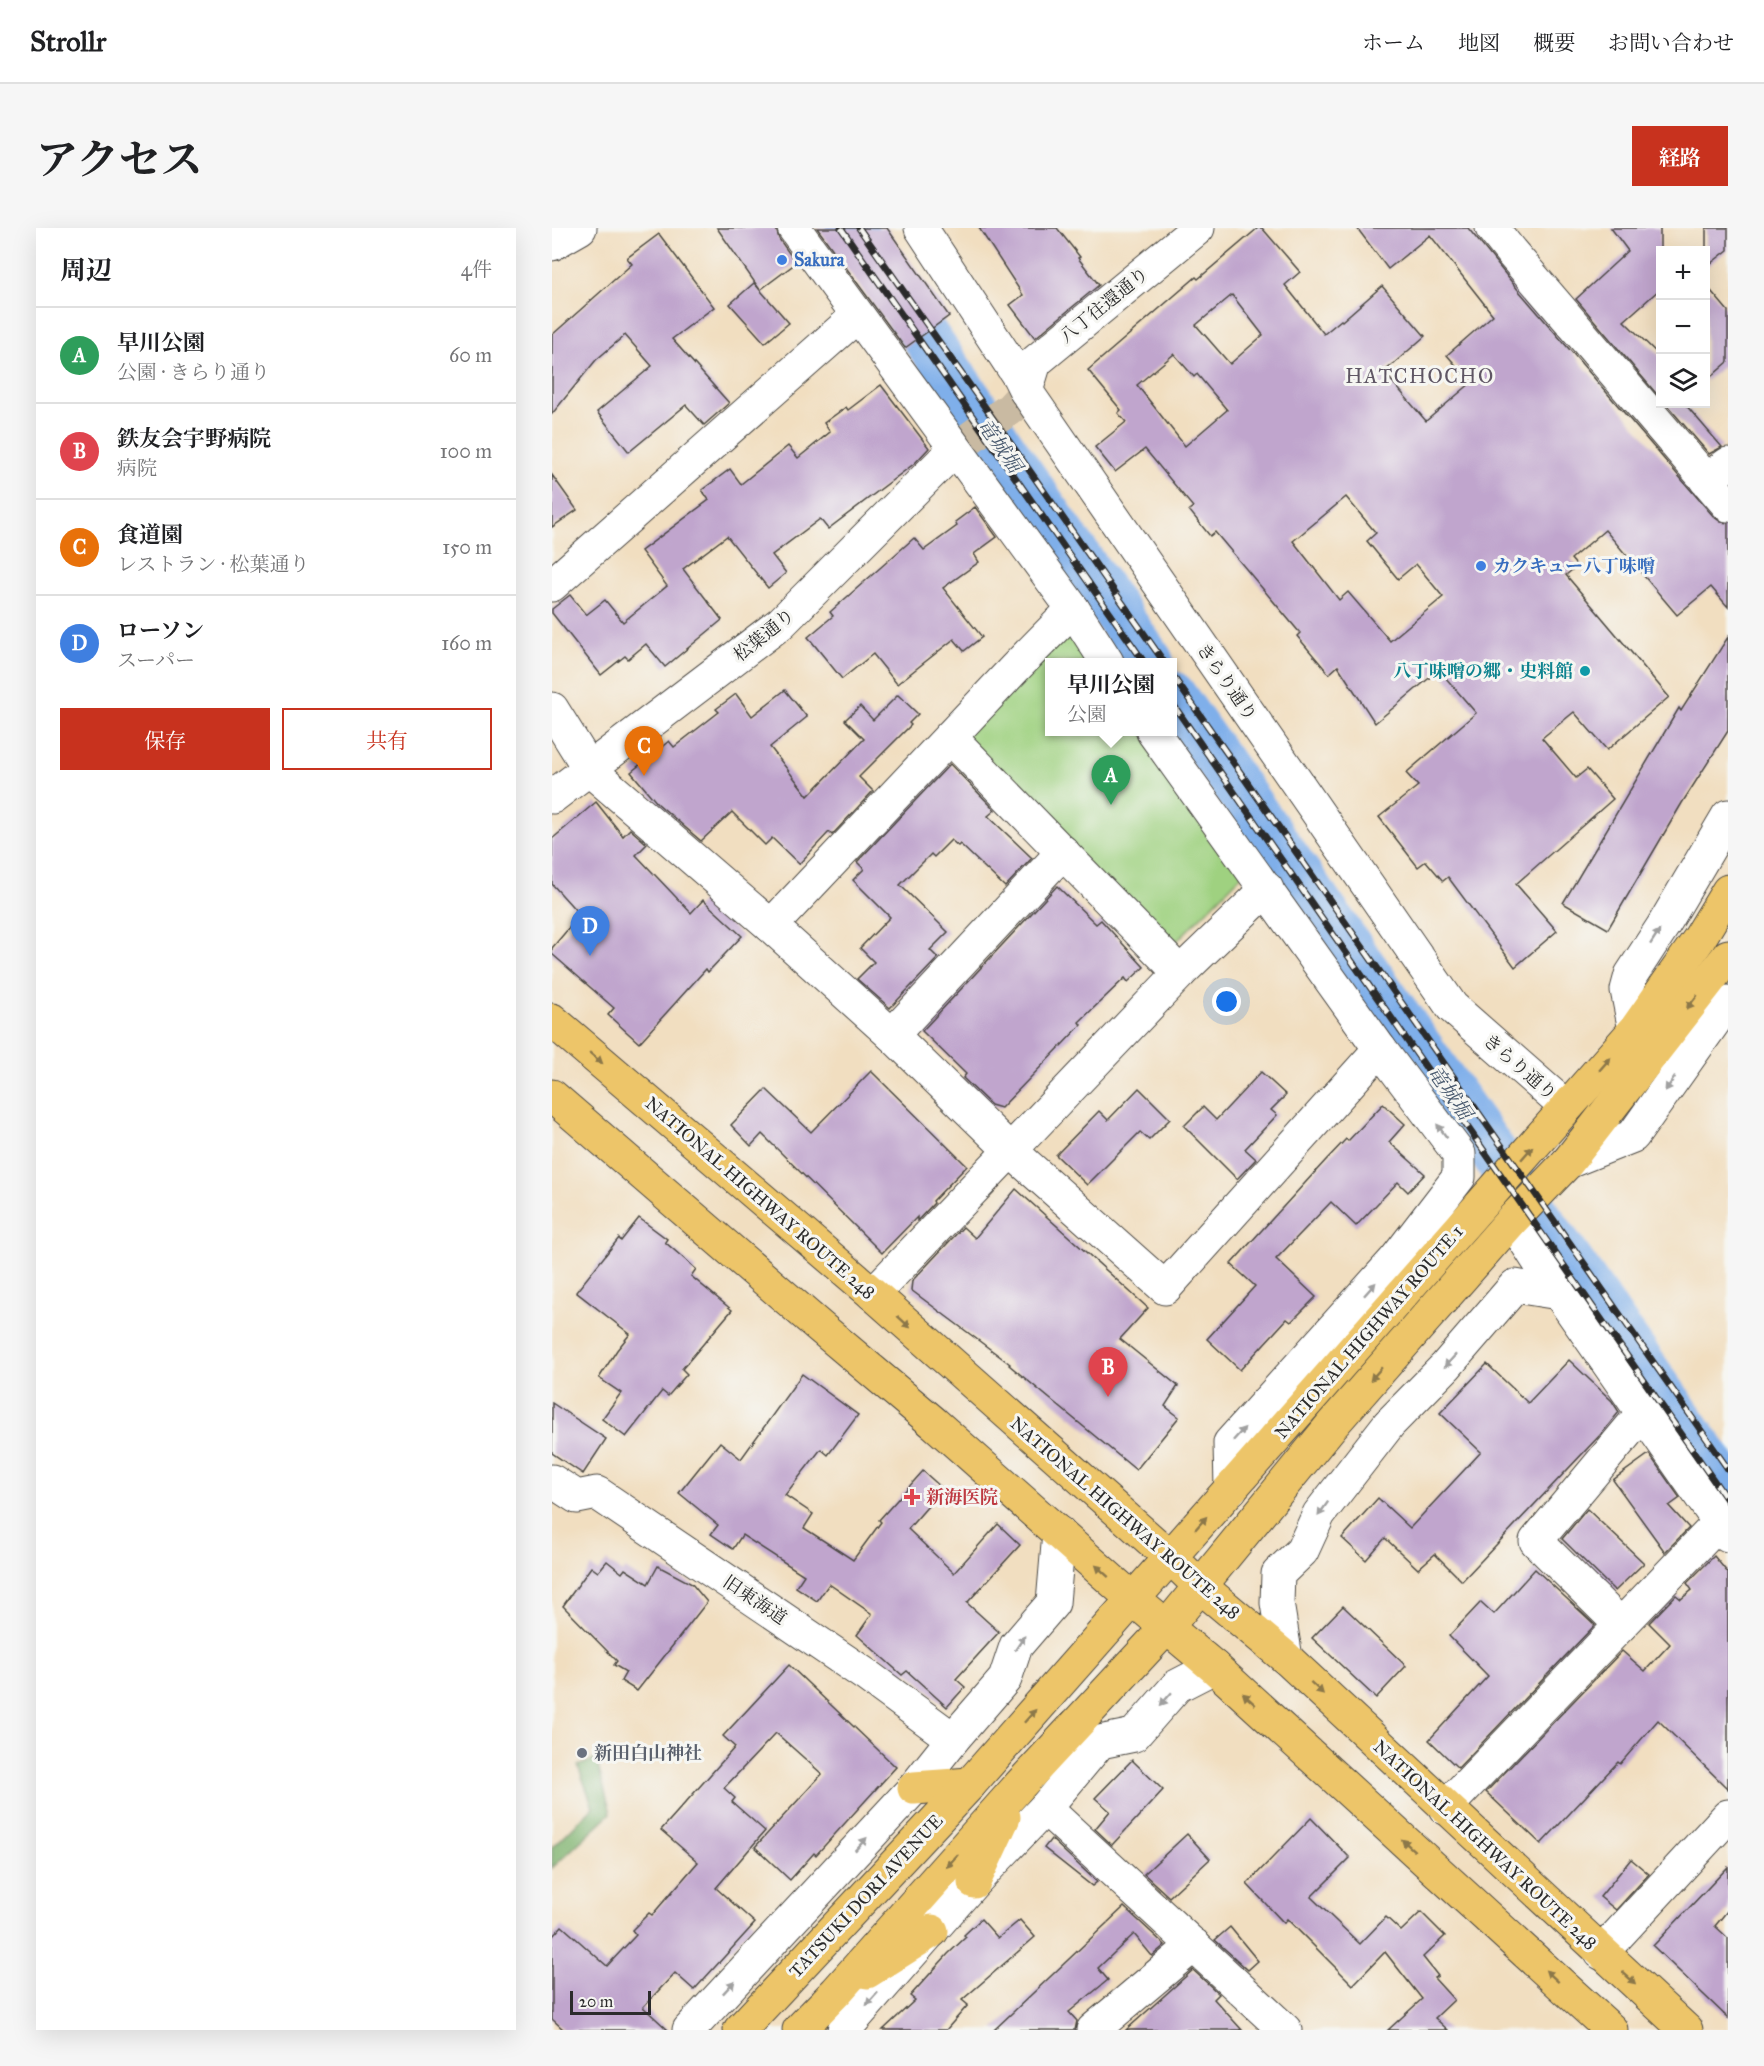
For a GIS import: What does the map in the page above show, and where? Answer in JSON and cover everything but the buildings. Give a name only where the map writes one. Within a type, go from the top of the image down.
[{"type":"highway","name":"NATIONAL HIGHWAY ROUTE 1","points":[[981,1772],[1635,1030],[1699,939],[1728,891]]},
{"type":"highway","name":"NATIONAL HIGHWAY ROUTE 1","points":[[1019,1786],[1166,1628],[1332,1425],[1458,1280],[1568,1162],[1728,956]]},
{"type":"highway","name":"NATIONAL HIGHWAY ROUTE 248","points":[[552,1020],[873,1294],[1200,1586],[1286,1658],[1686,2030]]},
{"type":"highway","points":[[552,1096],[934,1423],[1166,1628],[1214,1667],[1611,2030]]},
{"type":"highway","points":[[914,1788],[981,1772]]},
{"type":"highway","name":"TATSUKI DORI AVENUE","points":[[740,2030],[981,1772]]},
{"type":"highway","points":[[974,1882],[1019,1786]]},
{"type":"highway","points":[[799,2030],[836,1992],[1019,1786]]},
{"type":"highway","points":[[836,1992],[932,1931]]},
{"type":"street","points":[[552,244],[580,228]]},
{"type":"street","points":[[794,228],[1074,609],[1104,658]]},
{"type":"street","name":"きらり通り","points":[[921,228],[1026,391],[1452,1007],[1566,1107]]},
{"type":"street","name":"八丁往還通り","points":[[1026,391],[1035,362],[1198,228]]},
{"type":"street","points":[[1492,228],[1510,252],[1663,428],[1717,472],[1728,505]]},
{"type":"street","points":[[552,585],[857,316]]},
{"type":"street","name":"松葉通り","points":[[552,797],[782,623],[955,449]]},
{"type":"street","points":[[771,926],[1015,668],[1074,609]]},
{"type":"street","points":[[552,709],[590,770],[771,926],[892,1035],[1011,1151],[1165,1288],[1380,1049]]},
{"type":"street","points":[[1156,736],[1380,1049],[1460,1154],[1459,1177],[1396,1259],[1230,1443],[1232,1489]]},
{"type":"street","points":[[950,737],[1180,973]]},
{"type":"street","points":[[1635,1030],[1627,990],[1631,975],[1728,816]]},
{"type":"street","points":[[892,1035],[1063,852]]},
{"type":"street","points":[[873,1294],[1180,973],[1267,889]]},
{"type":"street","points":[[1568,1162],[1633,1136],[1728,1002]]},
{"type":"street","points":[[1445,1808],[1621,1625],[1724,1529],[1559,1293],[1512,1220]]},
{"type":"street","points":[[1396,1259],[1435,1258]]},
{"type":"street","points":[[1458,1280],[1471,1337]]},
{"type":"street","points":[[1286,1658],[1277,1603],[1278,1574],[1302,1551],[1319,1514],[1389,1424],[1446,1366],[1515,1286],[1559,1293]]},
{"type":"street","points":[[1293,1417],[1297,1369]]},
{"type":"street","points":[[1621,1625],[1536,1540],[1643,1413]]},
{"type":"street","points":[[1332,1425],[1389,1424]]},
{"type":"street","name":"旧東海道","points":[[552,1481],[578,1497],[597,1492],[866,1675],[953,1739]]},
{"type":"street","points":[[689,2030],[914,1788],[1005,1679],[1016,1646],[1053,1603],[1059,1533]]},
{"type":"street","points":[[844,2030],[974,1882],[1045,1808],[1100,1742],[1134,1735],[1177,1686],[1214,1667]]},
{"type":"street","points":[[1045,1808],[1286,2030]]},
{"type":"street","points":[[1601,1953],[1728,1816]]},
{"type":"street","points":[[1093,2030],[1194,1946]]},
{"type":"green space","points":[[1064,624],[1089,658],[1045,658],[1045,736],[1145,736],[1244,873],[1170,948],[959,736]]},
{"type":"green space","points":[[596,1759],[611,1813],[552,1868],[552,1848],[593,1807],[578,1766]]},
{"type":"waterway","name":"竜城堀","points":[[850,228],[1147,658]]},
{"type":"waterway","name":"竜城堀","points":[[1177,702],[1728,1488]]},
{"type":"tunnel","points":[[955,449],[1011,408],[1026,391]]},
{"type":"railway","points":[[841,228],[1141,658]]},
{"type":"railway","points":[[859,228],[1161,658]]},
{"type":"railway","points":[[1177,682],[1728,1469]]},
{"type":"railway","points":[[1177,710],[1728,1501]]},
{"type":"place","name":"Sakura","points":[[782,260]]},
{"type":"place","name":"カクキュー八丁味噌","points":[[1481,566]]},
{"type":"place","name":"八丁味噌の郷・史料館","points":[[1585,671]]},
{"type":"place","name":"食道園","points":[[644,776]]},
{"type":"place","name":"早川公園","points":[[1111,805]]},
{"type":"place","name":"ローソン","points":[[590,956]]},
{"type":"place","name":"鉄友会宇野病院","points":[[1108,1397]]},
{"type":"place","name":"新海医院","points":[[912,1497]]},
{"type":"place","name":"新田白山神社","points":[[582,1753]]},
{"type":"district","name":"HATCHOCHO","points":[[1420,376]]}]
